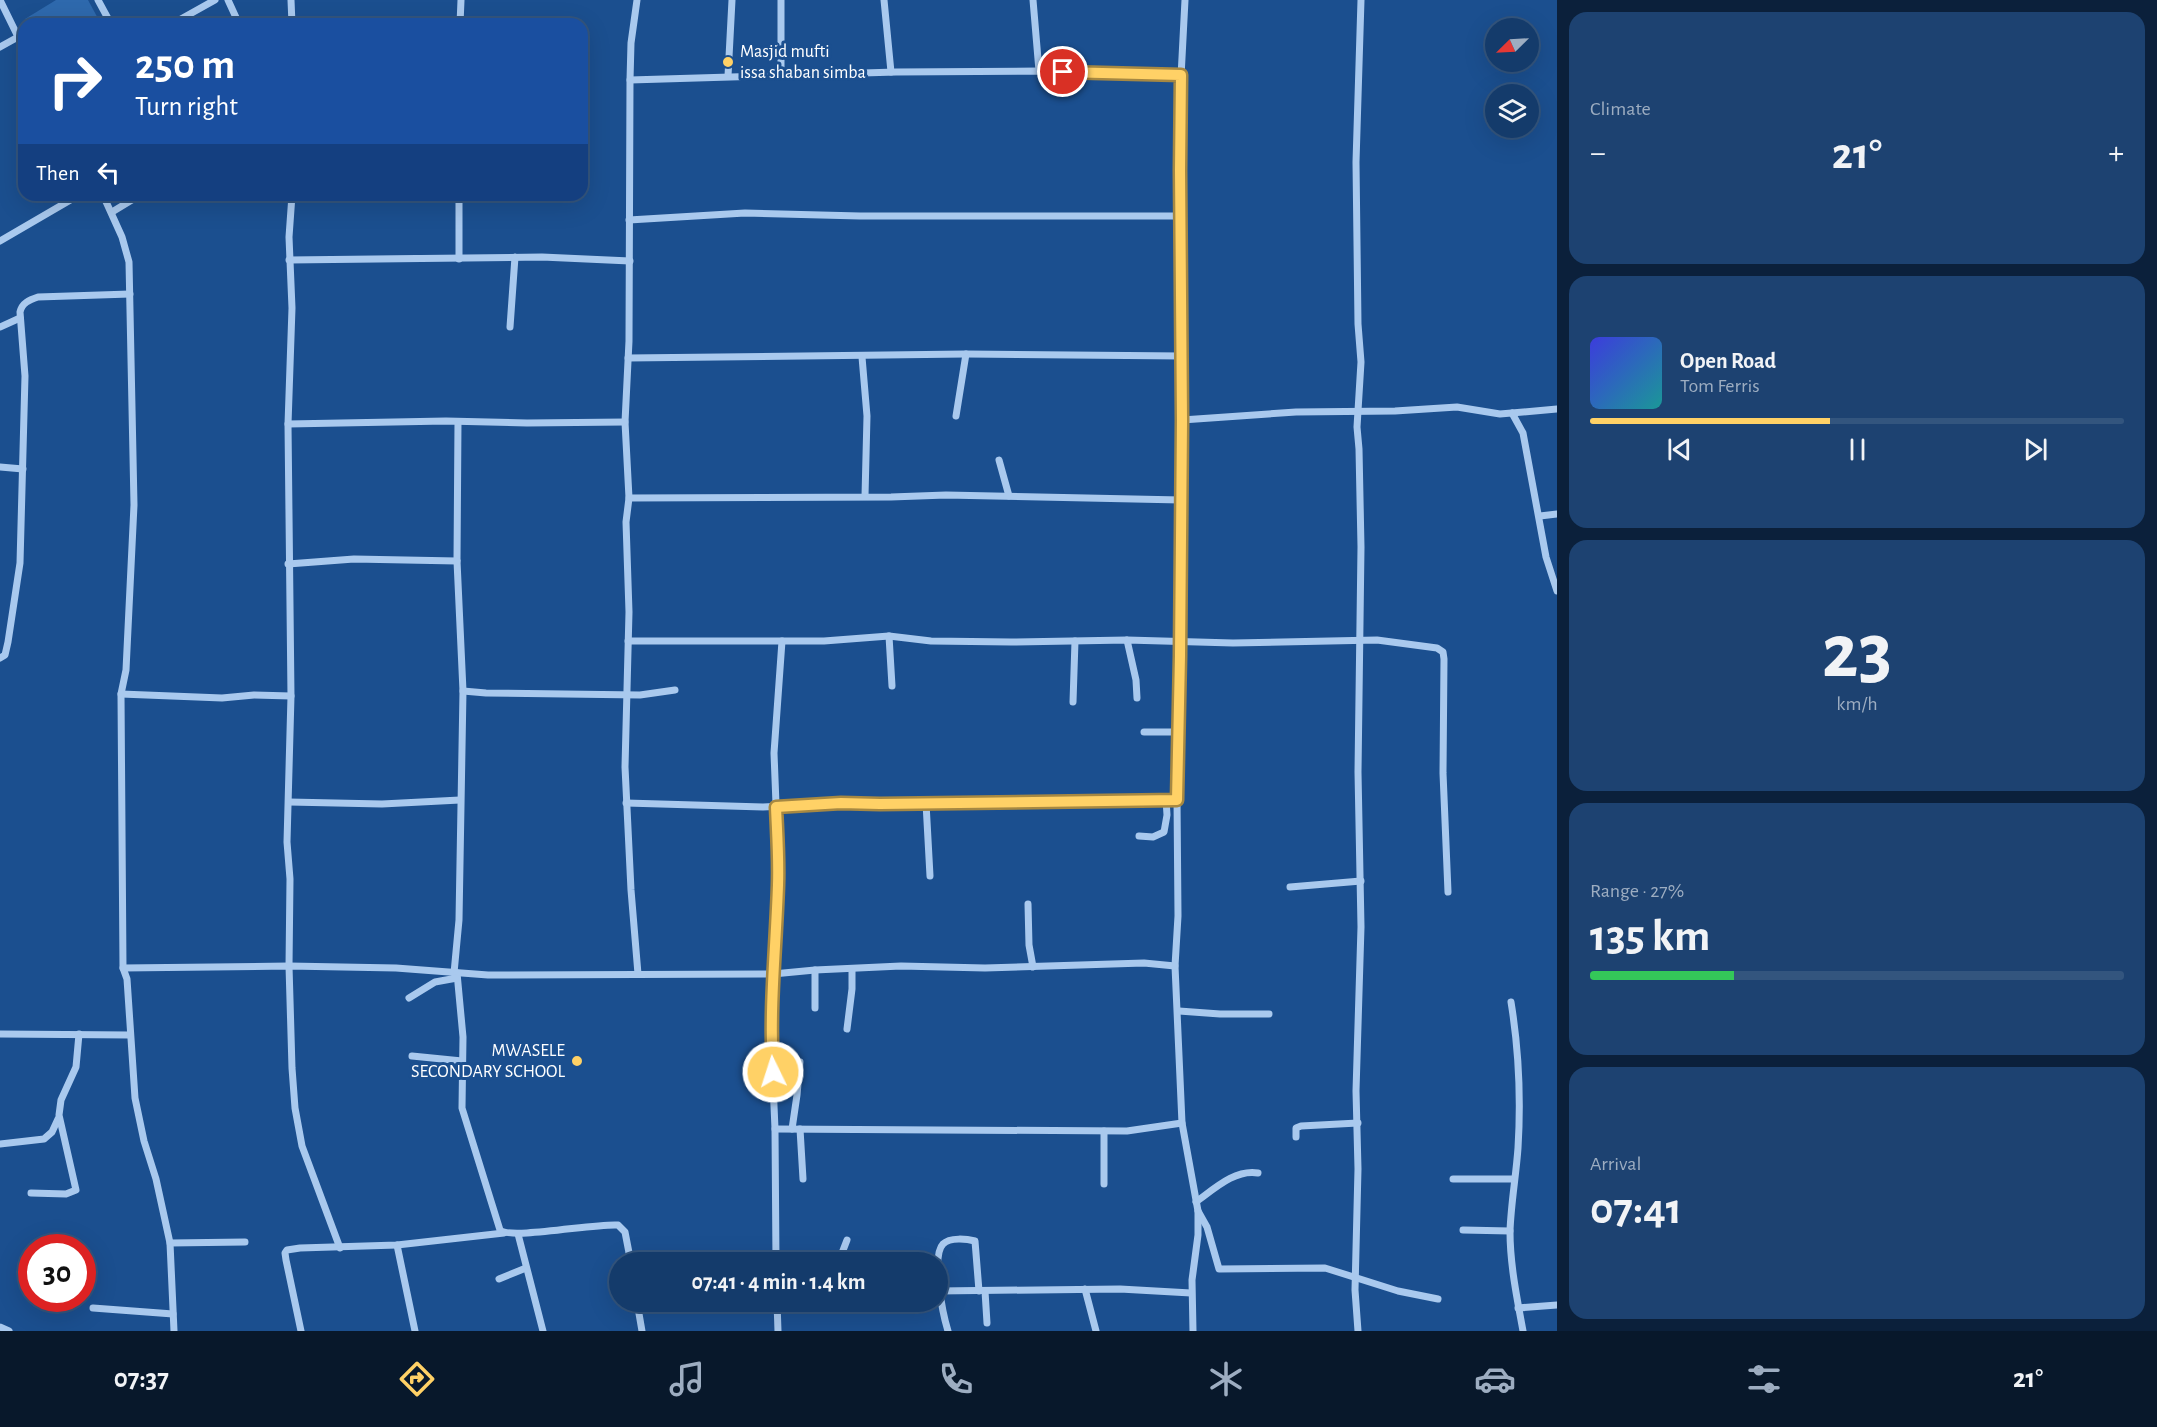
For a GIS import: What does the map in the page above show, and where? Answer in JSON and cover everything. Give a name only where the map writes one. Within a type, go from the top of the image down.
[{"type":"street","points":[[0,0],[18,37],[0,47]]},
{"type":"street","points":[[98,0],[108,18]]},
{"type":"street","points":[[183,18],[215,0]]},
{"type":"street","points":[[228,0],[236,18]]},
{"type":"street","points":[[291,0],[292,18]]},
{"type":"street","points":[[460,18],[461,0]]},
{"type":"street","points":[[636,0],[630,80],[630,261],[625,422],[629,498],[626,522],[628,641],[626,803],[638,974]]},
{"type":"street","points":[[728,76],[732,0]]},
{"type":"street","points":[[781,0],[781,75]]},
{"type":"street","points":[[884,0],[891,72]]},
{"type":"street","points":[[1033,0],[1039,71]]},
{"type":"street","points":[[1185,0],[1180,138],[1182,420],[1177,800],[1178,916],[1175,966],[1179,1011],[1178,1050],[1182,1123],[1198,1211],[1198,1235],[1191,1293],[1193,1331]]},
{"type":"street","points":[[1358,1331],[1355,1277],[1358,1123],[1356,1091],[1361,881],[1358,772],[1361,536],[1357,410],[1361,362],[1356,162],[1361,0]]},
{"type":"street","points":[[630,80],[891,72],[1039,71],[1181,75]]},
{"type":"street","points":[[0,241],[69,201]]},
{"type":"street","points":[[106,201],[126,249],[130,294],[134,505],[126,670],[121,694],[123,968],[127,979],[135,1098],[170,1243],[174,1331]]},
{"type":"street","points":[[112,212],[130,201]]},
{"type":"street","points":[[292,201],[289,260],[292,308],[288,424],[291,696],[287,842],[290,879],[289,966],[292,1068],[302,1146],[340,1248]]},
{"type":"street","points":[[459,201],[459,259]]},
{"type":"street","points":[[629,220],[745,213],[860,216],[1181,216]]},
{"type":"street","points":[[289,260],[515,257],[630,261]]},
{"type":"street","points":[[510,327],[515,257]]},
{"type":"street","points":[[0,658],[5,655],[8,642],[20,563],[25,376],[21,306],[28,300],[38,297],[130,294]]},
{"type":"street","points":[[0,327],[20,318]]},
{"type":"street","points":[[628,358],[966,354],[1182,356]]},
{"type":"street","points":[[956,416],[966,354]]},
{"type":"street","points":[[862,357],[867,416],[865,496]]},
{"type":"street","points":[[1182,420],[1296,412],[1395,411],[1457,407],[1500,414],[1557,409]]},
{"type":"street","points":[[1512,413],[1523,433],[1546,557],[1557,591]]},
{"type":"street","points":[[288,424],[446,420],[458,422],[625,422]]},
{"type":"street","points":[[458,422],[457,561],[463,691],[456,975],[462,1037],[461,1093],[464,1118],[500,1230],[504,1233]]},
{"type":"street","points":[[999,460],[1010,496]]},
{"type":"street","points":[[0,467],[23,469]]},
{"type":"street","points":[[629,498],[1010,496],[1180,500]]},
{"type":"street","points":[[1540,516],[1557,514]]},
{"type":"street","points":[[288,564],[354,559],[457,561]]},
{"type":"street","points":[[628,641],[824,641],[889,636],[932,641],[1377,640],[1437,648],[1443,652],[1444,659],[1443,773],[1448,892]]},
{"type":"street","points":[[889,636],[892,686]]},
{"type":"street","points":[[1127,640],[1136,680],[1137,698]]},
{"type":"street","points":[[776,1252],[775,1129],[771,1036],[772,974],[779,881],[774,753],[782,641]]},
{"type":"street","points":[[1073,702],[1075,641]]},
{"type":"street","points":[[463,691],[640,695],[675,690]]},
{"type":"street","points":[[121,694],[222,698],[254,694],[291,696]]},
{"type":"street","points":[[1144,732],[1179,732]]},
{"type":"street","points":[[1139,836],[1153,837],[1163,834],[1167,814],[1166,799]]},
{"type":"street","points":[[289,802],[382,804],[460,800]]},
{"type":"street","points":[[626,803],[776,807],[841,803],[1177,800]]},
{"type":"street","points":[[926,803],[930,876]]},
{"type":"street","points":[[1290,887],[1361,881]]},
{"type":"street","points":[[1028,904],[1029,945],[1033,967]]},
{"type":"street","points":[[123,968],[289,966],[396,968],[456,975],[488,975],[772,974],[901,966],[1033,967],[1144,963],[1175,966]]},
{"type":"street","points":[[847,1029],[852,969]]},
{"type":"street","points":[[815,970],[815,1008]]},
{"type":"street","points":[[410,998],[435,982],[456,975]]},
{"type":"street","points":[[1511,1002],[1518,1044],[1520,1089],[1518,1152],[1510,1231],[1512,1268],[1523,1331]]},
{"type":"street","points":[[1179,1011],[1269,1014]]},
{"type":"street","points":[[0,1034],[130,1035]]},
{"type":"street","points":[[31,1193],[66,1194],[75,1190],[59,1118],[61,1100],[76,1067],[79,1034]]},
{"type":"street","points":[[412,1056],[462,1061]]},
{"type":"street","points":[[800,1062],[796,1129],[803,1179]]},
{"type":"street","points":[[0,1144],[37,1141],[46,1138],[59,1118]]},
{"type":"street","points":[[775,1129],[1127,1131],[1182,1123]]},
{"type":"street","points":[[1296,1137],[1296,1128],[1301,1126],[1358,1123]]},
{"type":"street","points":[[1104,1131],[1104,1184]]},
{"type":"street","points":[[1196,1202],[1238,1175],[1247,1172],[1258,1173]]},
{"type":"street","points":[[1453,1179],[1514,1179]]},
{"type":"street","points":[[1198,1211],[1207,1227],[1219,1269],[1325,1268],[1398,1291],[1438,1299]]},
{"type":"street","points":[[301,1331],[285,1253],[287,1250],[397,1245],[504,1233],[518,1234],[594,1225],[618,1225],[625,1232],[629,1252]]},
{"type":"street","points":[[1463,1230],[1510,1231]]},
{"type":"street","points":[[518,1234],[543,1331]]},
{"type":"street","points":[[842,1252],[847,1240]]},
{"type":"street","points":[[940,1252],[941,1246],[949,1240],[972,1240],[976,1243],[987,1323]]},
{"type":"street","points":[[170,1243],[245,1242]]},
{"type":"street","points":[[397,1245],[415,1331]]},
{"type":"street","points":[[499,1279],[526,1268]]},
{"type":"street","points":[[948,1291],[1085,1289],[1191,1293]]},
{"type":"street","points":[[1085,1289],[1096,1331]]},
{"type":"street","points":[[1518,1308],[1557,1305]]},
{"type":"street","points":[[96,1308],[173,1314]]},
{"type":"street","points":[[639,1312],[642,1331]]},
{"type":"street","points":[[777,1312],[778,1331]]},
{"type":"street","points":[[943,1312],[948,1331]]},
{"type":"street","points":[[0,1327],[9,1331]]},
{"type":"shaded area","points":[[56,0],[88,0],[98,18],[27,18]]},
{"type":"place","name":"Masjid mufti issa shaban simba","points":[[728,62]]},
{"type":"place","name":"MWASELE SECONDARY SCHOOL","points":[[577,1061]]},
{"type":"route","points":[[773,1072],[772,974],[776,946],[779,881],[776,807],[841,803],[1177,800],[1182,420],[1181,75],[1063,72]]}]
